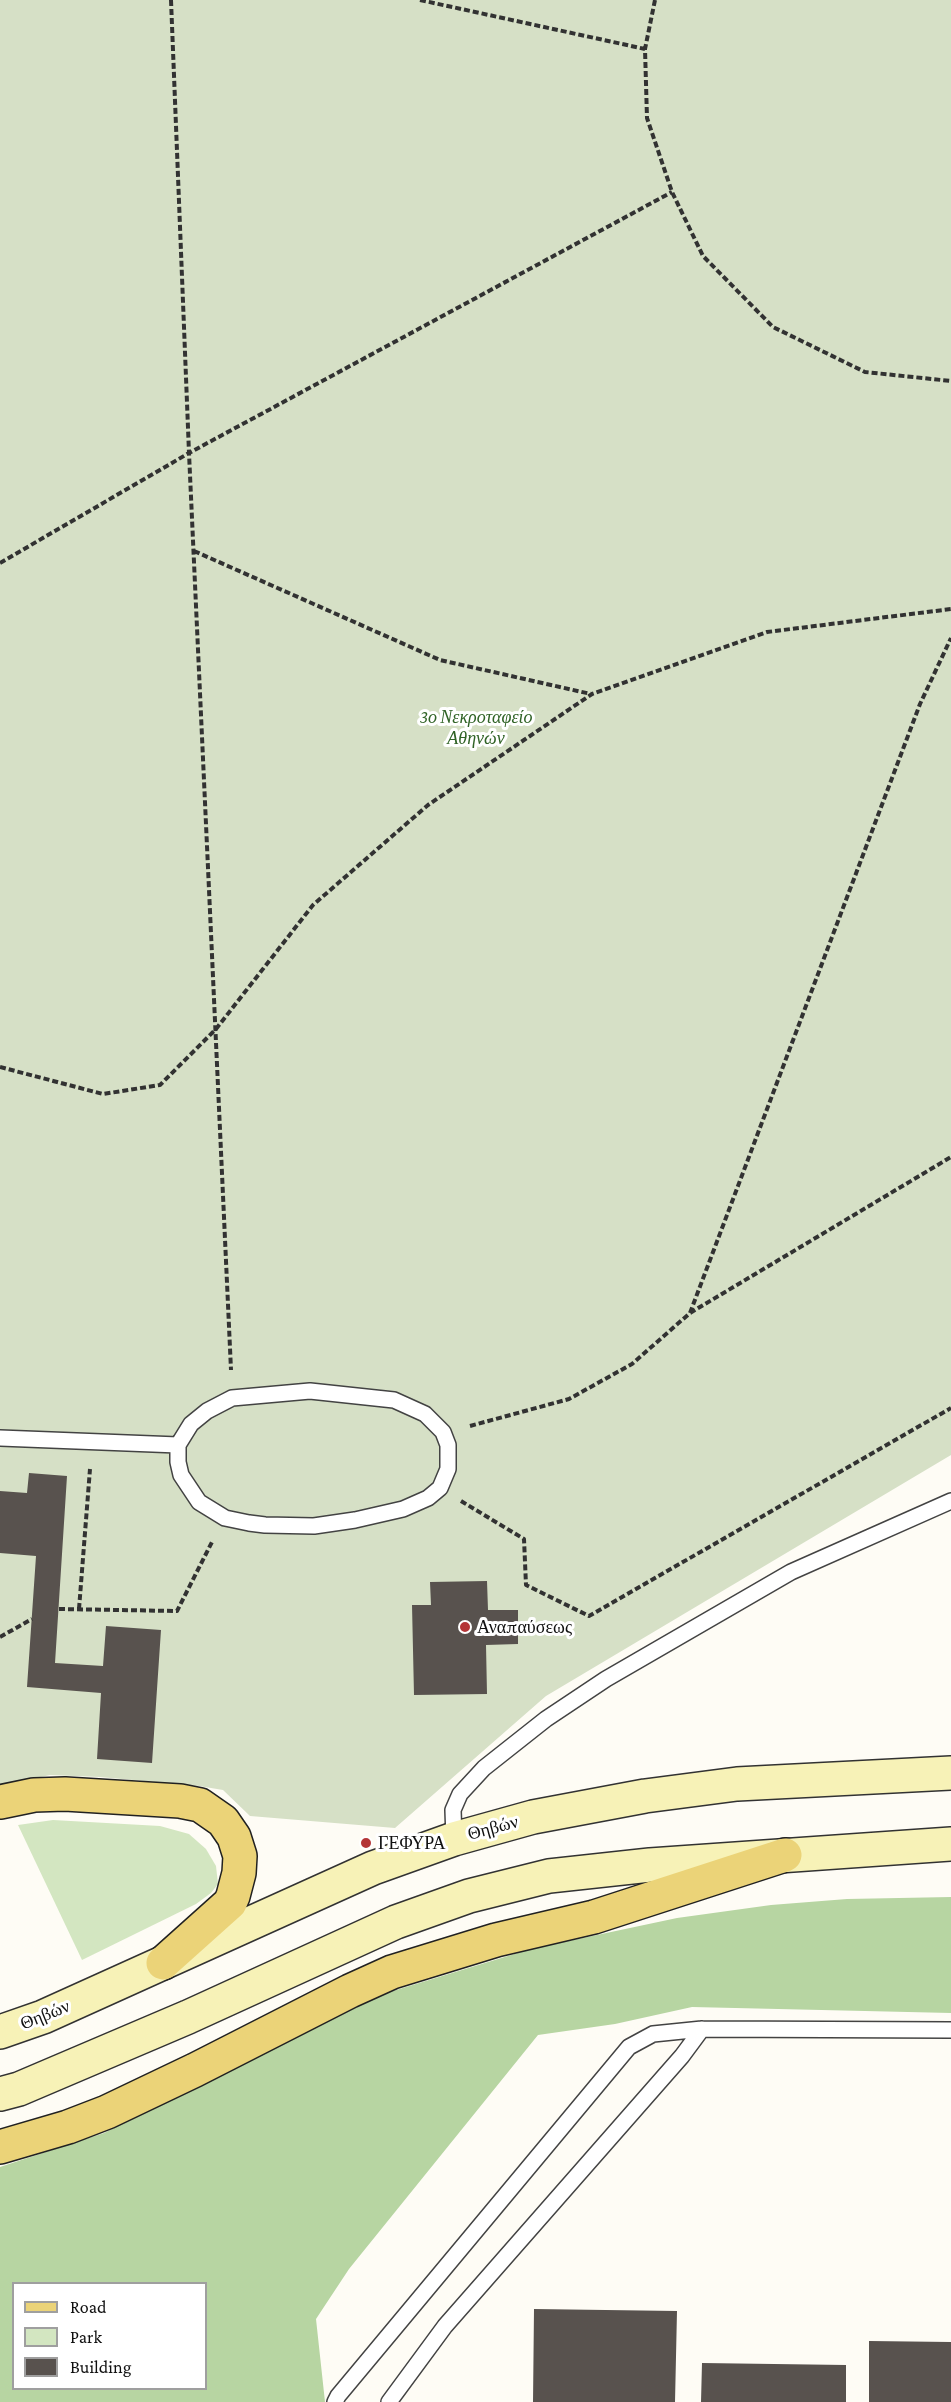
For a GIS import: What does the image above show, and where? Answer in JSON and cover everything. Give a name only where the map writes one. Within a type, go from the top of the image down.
[{"type":"main road","name":"Θηβών","points":[[0,2032],[43,2017],[373,1868],[454,1839],[533,1817],[645,1796],[738,1784],[951,1773]]},
{"type":"main road","points":[[0,1802],[34,1795],[65,1794],[138,1798],[200,1805],[223,1821],[234,1837],[240,1856],[238,1881],[230,1903],[163,1963]]},
{"type":"main road","points":[[0,2094],[19,2089],[188,2017],[396,1922],[469,1896],[549,1876],[785,1854],[951,1844]]},
{"type":"main road","points":[[0,2147],[68,2127],[107,2112],[392,1972],[496,1940],[594,1917],[785,1854]]},
{"type":"main road","points":[[0,2016],[43,2017]]},
{"type":"lane","points":[[310,1391],[383,1399],[406,1404],[425,1413],[443,1432],[449,1457],[448,1469],[440,1488],[428,1498],[402,1509],[324,1525],[265,1525],[225,1518],[199,1502],[181,1475],[178,1461],[177,1445],[190,1424],[232,1398],[310,1391]]},
{"type":"lane","points":[[0,1438],[177,1445]]},
{"type":"lane","points":[[454,1839],[453,1810],[460,1794],[484,1768],[556,1713],[606,1679],[791,1572],[951,1501]]},
{"type":"lane","points":[[335,2402],[629,2047],[653,2034],[702,2029],[951,2030]]},
{"type":"lane","points":[[388,2402],[445,2326],[682,2056],[702,2029]]},
{"type":"path","points":[[171,0],[232,1398]]},
{"type":"path","points":[[420,0],[645,49]]},
{"type":"path","points":[[655,0],[645,49],[647,118],[672,192],[703,256],[773,327],[865,372],[951,381]]},
{"type":"path","points":[[0,563],[189,453],[672,192]]},
{"type":"path","points":[[194,551],[440,660],[592,694]]},
{"type":"path","points":[[0,1066],[103,1094],[160,1085],[216,1029],[313,905],[428,805],[592,694],[768,632],[951,609]]},
{"type":"path","points":[[690,1313],[920,704],[951,638]]},
{"type":"path","points":[[443,1432],[569,1399],[632,1364],[690,1313],[951,1157]]},
{"type":"path","points":[[440,1488],[524,1539],[526,1585],[589,1616],[951,1408]]},
{"type":"path","points":[[79,1609],[91,1458]]},
{"type":"path","points":[[59,1609],[177,1611],[225,1518]]},
{"type":"path","points":[[0,1637],[32,1619]]},
{"type":"green space","name":"3ο Νεκροταφείο Αθηνών","points":[[0,0],[951,0],[951,1455],[546,1696],[395,1828],[250,1816],[223,1790],[199,1786],[50,1775],[0,1786]]},
{"type":"green space","points":[[53,1820],[160,1826],[189,1834],[206,1849],[216,1866],[218,1884],[211,1893],[196,1904],[82,1960],[18,1825]]},
{"type":"green space","points":[[951,1897],[951,2013],[692,2007],[615,2024],[538,2035],[349,2269],[316,2319],[325,2402],[0,2402],[0,2167],[104,2133],[383,1994],[531,1949],[677,1918],[771,1905],[847,1899]]},
{"type":"building","points":[[29,1473],[67,1476],[55,1663],[103,1666],[106,1626],[161,1630],[152,1763],[97,1759],[101,1693],[27,1687],[36,1556],[0,1553],[0,1491],[27,1493]]},
{"type":"building","name":"Αναπαύσεως","points":[[487,1581],[488,1610],[518,1610],[518,1644],[486,1645],[487,1694],[414,1695],[412,1605],[431,1605],[430,1582]]},
{"type":"building","points":[[534,2309],[677,2311],[675,2402],[533,2402]]},
{"type":"building","points":[[869,2341],[951,2342],[951,2402],[869,2402]]},
{"type":"building","points":[[702,2363],[846,2365],[846,2402],[701,2402]]},
{"type":"place","name":"Αναπαύσεως","points":[[465,1627]]},
{"type":"place","name":"ΓΕΦΥΡΑ","points":[[366,1843]]}]
